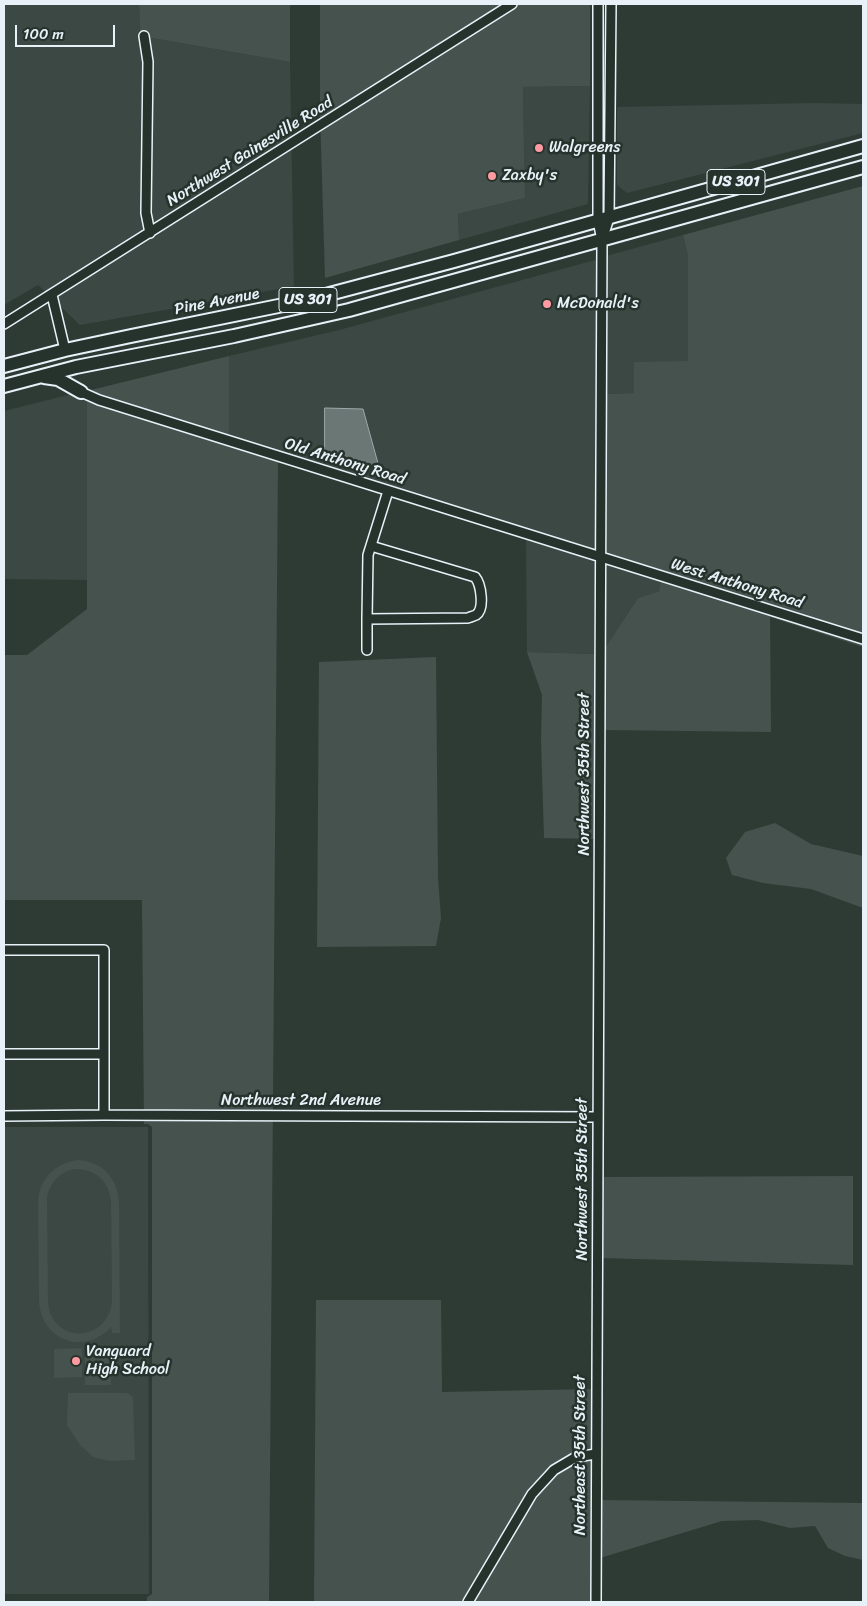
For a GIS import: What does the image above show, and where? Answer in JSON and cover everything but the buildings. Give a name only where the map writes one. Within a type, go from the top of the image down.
[{"type":"highway","name":"US 301","points":[[604,219],[863,146]]},
{"type":"highway","name":"US 301","points":[[4,386],[76,367],[257,331],[349,310],[863,167]]},
{"type":"highway","name":"Pine Avenue","points":[[9,364],[65,350],[303,301],[604,219]]},
{"type":"highway","points":[[349,310],[351,301],[358,293],[382,280]]},
{"type":"highway","points":[[39,376],[56,366],[63,358],[65,350]]},
{"type":"highway","points":[[4,372],[12,368],[9,364]]},
{"type":"highway","points":[[76,367],[74,381],[81,392]]},
{"type":"highway","points":[[39,376],[58,379],[81,392]]},
{"type":"street","name":"Northwest Gainesville Road","points":[[4,324],[512,4]]},
{"type":"street","name":"Northwest 35th Street","points":[[598,4],[604,219]]},
{"type":"street","name":"Northwest 35th Street","points":[[597,1308],[602,240],[611,4]]},
{"type":"street","points":[[144,36],[148,62],[146,213],[150,233]]},
{"type":"street","points":[[52,295],[65,350]]},
{"type":"street","name":"Old Anthony Road","points":[[81,392],[109,403],[601,558]]},
{"type":"street","points":[[367,650],[367,565],[388,491]]},
{"type":"street","points":[[367,619],[468,618],[475,616],[480,607],[481,588],[475,577],[371,546]]},
{"type":"street","name":"West Anthony Road","points":[[601,558],[863,640]]},
{"type":"street","points":[[4,950],[104,950],[104,1115]]},
{"type":"street","points":[[4,1054],[104,1054]]},
{"type":"street","name":"Northwest 2nd Avenue","points":[[4,1116],[598,1117]]},
{"type":"street","name":"Northeast 35th Street","points":[[596,1602],[597,1308]]},
{"type":"street","points":[[468,1602],[532,1494],[554,1470],[576,1457],[596,1454]]},
{"type":"shaded area","points":[[4,4],[139,4],[140,36],[290,62],[294,286],[80,325],[38,285],[4,305]]},
{"type":"shaded area","points":[[139,4],[290,4],[290,62],[140,36]]},
{"type":"shaded area","points":[[320,4],[590,4],[590,86],[523,87],[525,198],[458,214],[459,240],[325,278],[320,112]]},
{"type":"shaded area","points":[[590,86],[588,204],[459,240],[458,214],[525,198],[523,87]]},
{"type":"shaded area","points":[[814,103],[863,104],[863,133],[627,193],[617,185],[617,107]]},
{"type":"shaded area","points":[[863,186],[863,636],[605,556],[606,394],[634,393],[634,362],[688,361],[688,256],[683,235]]},
{"type":"shaded area","points":[[683,235],[688,256],[688,362],[634,362],[634,393],[606,394],[606,256]]},
{"type":"shaded area","points":[[599,259],[597,553],[229,437],[229,356],[339,330]]},
{"type":"shaded area","points":[[229,356],[229,437],[87,391]]},
{"type":"shaded area","points":[[76,393],[87,398],[87,580],[4,579],[4,411]]},
{"type":"shaded area","points":[[87,398],[278,460],[269,1602],[147,1602],[147,1597],[152,1594],[152,1127],[144,1124],[142,900],[4,900],[4,655],[27,655],[87,609]]},
{"type":"shaded area","points":[[325,408],[363,409],[379,467],[325,452]]},
{"type":"shaded area","points":[[526,539],[597,561],[597,654],[527,652]]},
{"type":"shaded area","points":[[605,563],[661,580],[659,591],[638,598],[605,648]]},
{"type":"shaded area","points":[[661,580],[863,643],[863,647],[770,617],[771,732],[604,730],[605,648],[638,598],[659,591]]},
{"type":"shaded area","points":[[527,652],[597,654],[596,839],[544,838],[541,740],[542,695]]},
{"type":"shaded area","points":[[436,657],[438,878],[441,918],[436,946],[317,947],[319,662]]},
{"type":"shaded area","points":[[775,823],[811,844],[863,856],[863,908],[811,889],[763,883],[732,875],[726,858],[745,832]]},
{"type":"shaded area","name":"Vanguard High School","points":[[4,1127],[148,1127],[149,1594],[4,1594]]},
{"type":"shaded area","points":[[78,1160],[87,1161],[107,1172],[118,1192],[119,1201],[120,1333],[112,1333],[111,1327],[101,1336],[89,1341],[78,1342],[66,1340],[56,1335],[42,1315],[39,1302],[39,1193],[50,1173],[62,1164]],"holes":[[[73,1169],[94,1173],[104,1181],[110,1194],[112,1301],[108,1315],[101,1325],[91,1331],[80,1333],[69,1331],[59,1326],[51,1316],[48,1302],[47,1196],[53,1182],[60,1176]]]},
{"type":"shaded area","points":[[853,1176],[853,1265],[601,1258],[602,1177]]},
{"type":"shaded area","points":[[316,1300],[441,1300],[442,1392],[593,1389],[592,1602],[314,1602]]},
{"type":"shaded area","points":[[82,1348],[82,1377],[54,1378],[54,1349]]},
{"type":"shaded area","points":[[85,1348],[110,1348],[111,1385],[85,1385]]},
{"type":"shaded area","points":[[68,1393],[127,1393],[133,1397],[135,1460],[109,1461],[93,1457],[80,1445],[67,1425]]},
{"type":"shaded area","points":[[600,1500],[863,1503],[863,1560],[845,1556],[828,1548],[815,1526],[790,1528],[758,1520],[722,1521],[600,1558]]},
{"type":"place","name":"Walgreens","points":[[539,148]]},
{"type":"place","name":"Zaxby's","points":[[492,176]]},
{"type":"place","name":"McDonald's","points":[[547,304]]},
{"type":"place","name":"Vanguard High School","points":[[76,1361]]}]
